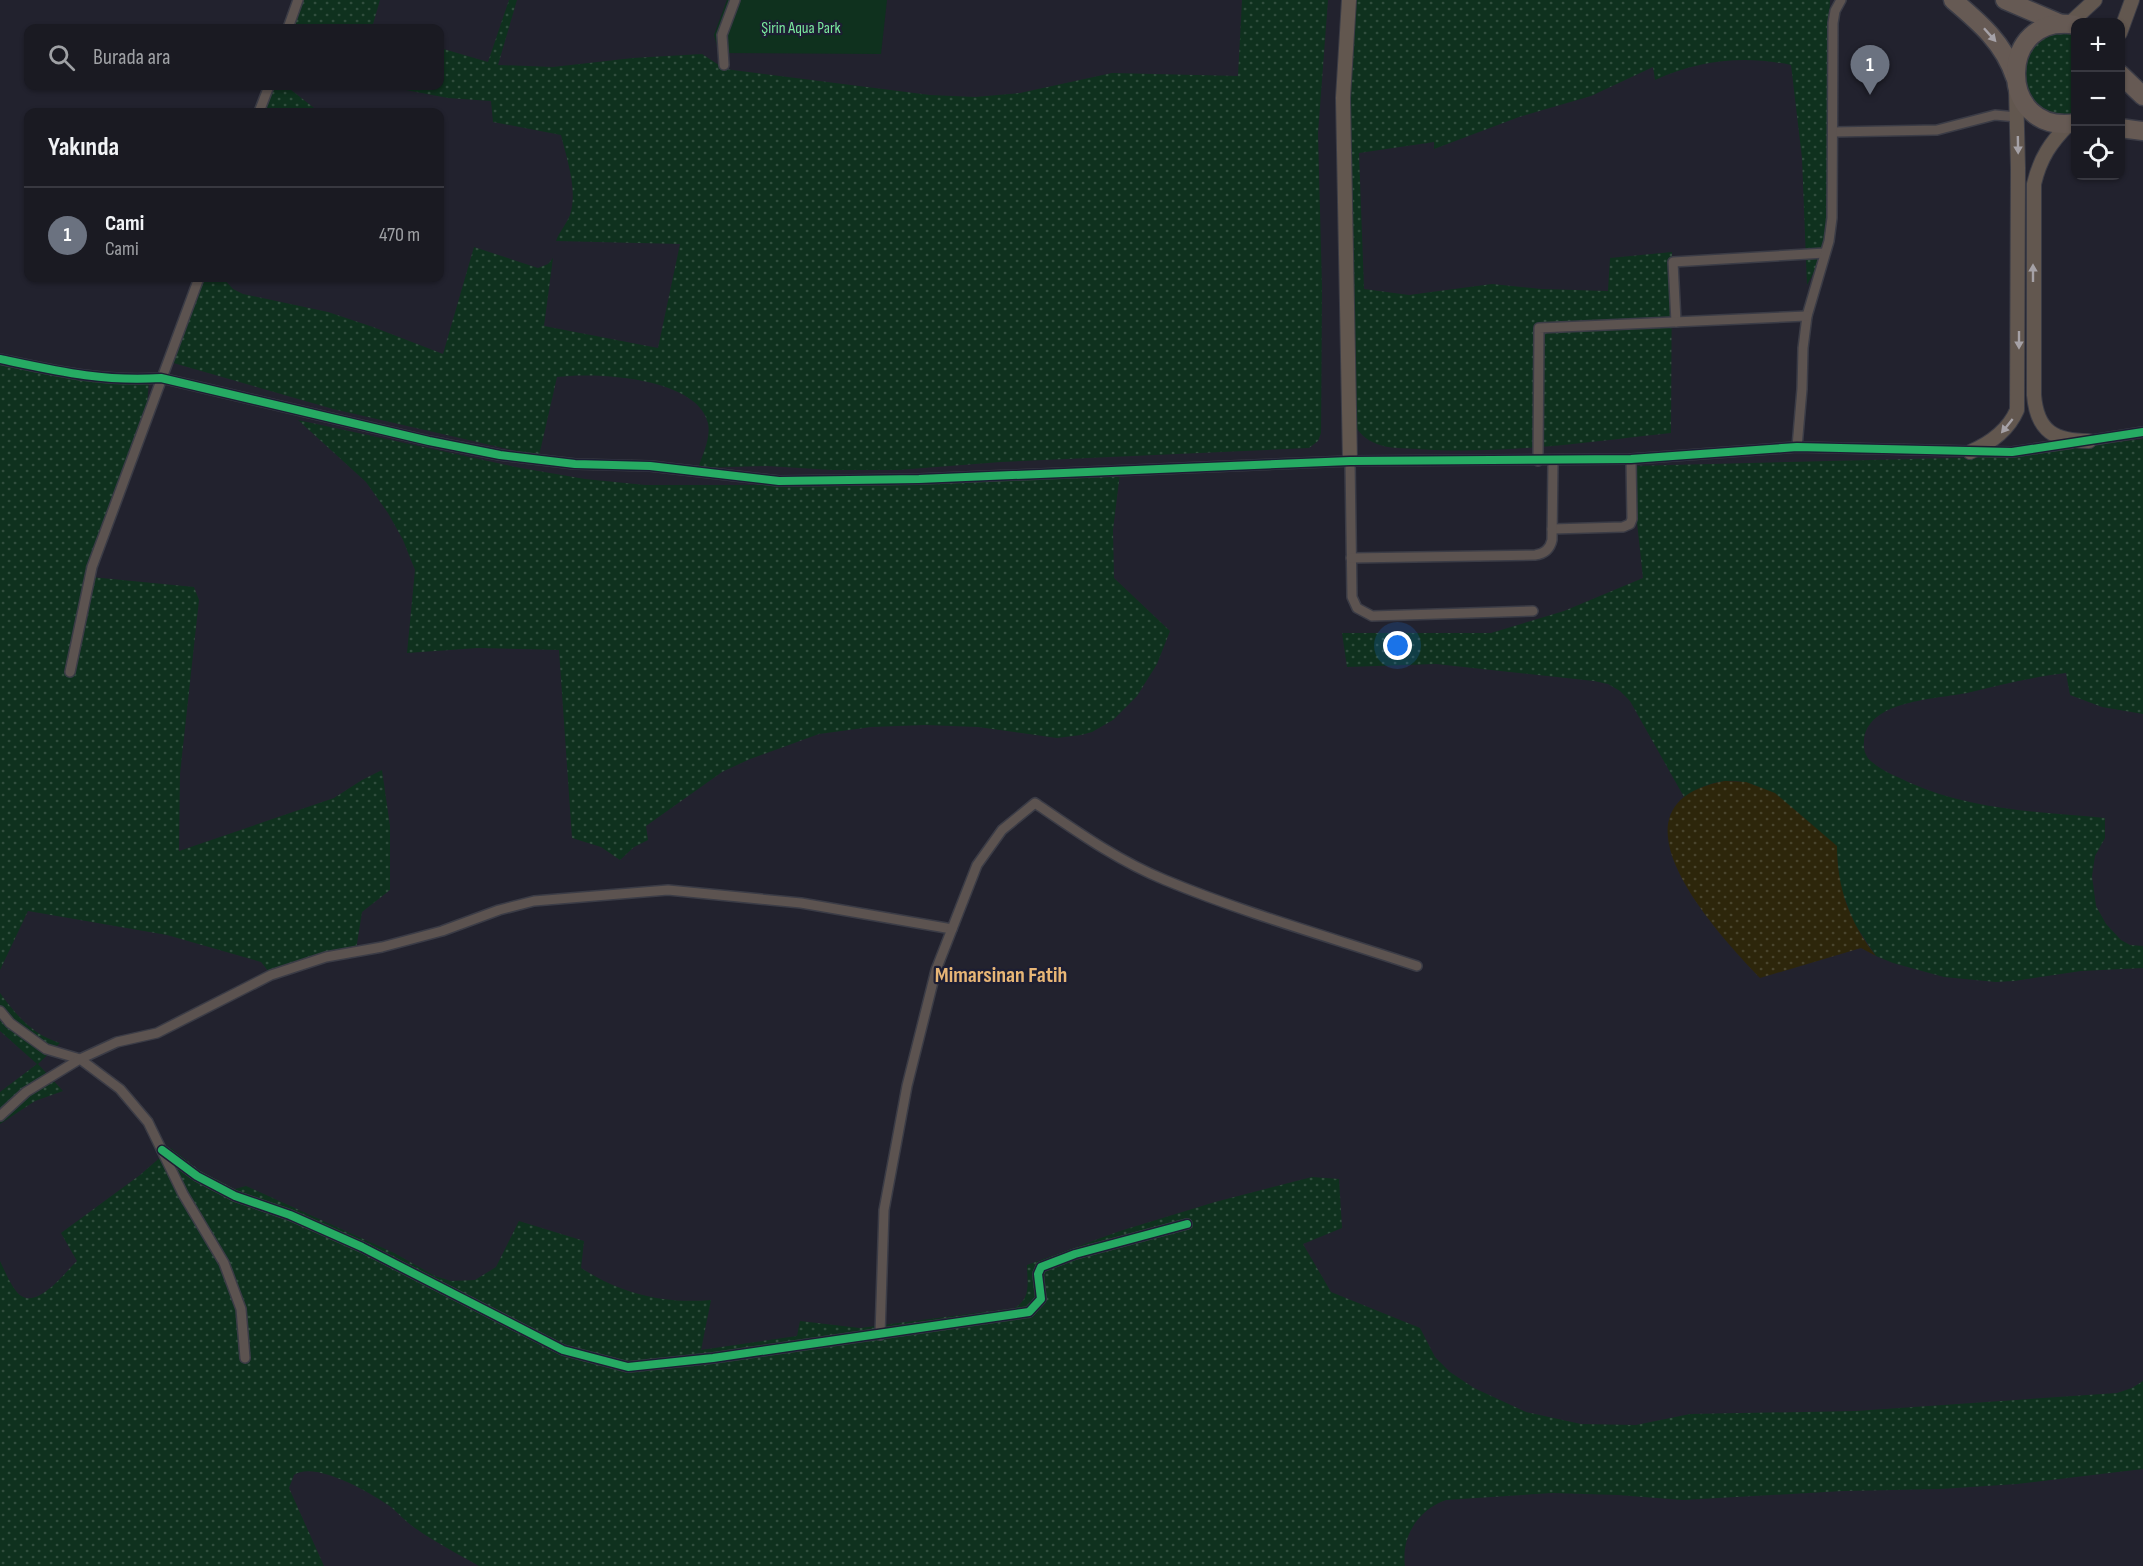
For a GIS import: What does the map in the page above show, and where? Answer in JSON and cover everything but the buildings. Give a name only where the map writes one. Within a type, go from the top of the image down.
[{"type":"highway","points":[[1953,0],[1978,21],[2000,46],[2011,67],[2024,102],[2036,115],[2052,122],[2071,123]]},
{"type":"highway","points":[[2005,0],[2069,24]]},
{"type":"highway","points":[[2016,82],[2017,61],[2024,45],[2036,32],[2052,25],[2069,24]]},
{"type":"highway","points":[[2125,78],[2143,96]]},
{"type":"highway","points":[[2125,129],[2143,131]]},
{"type":"main road","points":[[1349,0],[1343,98],[1350,461]]},
{"type":"main road","points":[[2069,24],[2095,0]]},
{"type":"main road","points":[[2125,21],[2132,0]]},
{"type":"main road","points":[[1970,452],[1998,437],[2009,425],[2017,410],[2016,82]]},
{"type":"main road","points":[[2071,124],[2049,146],[2041,161],[2034,184],[2034,395],[2039,419],[2050,433],[2066,440],[2089,441]]},
{"type":"street","points":[[289,24],[298,0]]},
{"type":"street","points":[[723,65],[722,35],[735,0]]},
{"type":"street","points":[[1797,447],[1807,316],[1825,253],[1832,218],[1833,23],[1835,11],[1841,0]]},
{"type":"street","points":[[261,108],[268,90]]},
{"type":"street","points":[[1833,132],[1937,130],[1995,115],[2017,117]]},
{"type":"street","points":[[1676,322],[1673,262],[1825,253]]},
{"type":"street","points":[[70,672],[92,567],[197,282]]},
{"type":"street","points":[[1538,461],[1539,328],[1807,316]]},
{"type":"street","points":[[0,359],[79,376],[122,380],[161,378],[429,441],[500,455],[575,464],[650,466],[779,481],[919,479],[1350,461],[1631,459],[1797,447],[2012,452],[2143,432]]},
{"type":"street","points":[[1552,529],[1623,527],[1630,524],[1632,519],[1631,459]]},
{"type":"street","points":[[1350,461],[1352,597],[1357,608],[1372,616],[1533,611]]},
{"type":"street","points":[[1351,558],[1539,554],[1550,547],[1553,461]]},
{"type":"street","points":[[880,1335],[884,1210],[907,1086],[936,970],[977,865],[1002,830],[1035,803],[1097,845],[1164,880],[1417,966]]},
{"type":"street","points":[[0,1116],[26,1092],[80,1059],[117,1042],[157,1033],[271,975],[326,957],[382,947],[442,931],[499,910],[534,901],[668,890],[801,903],[952,929]]},
{"type":"street","points":[[0,1011],[10,1023],[45,1049],[80,1059],[120,1089],[148,1122],[183,1194],[224,1263],[241,1309],[245,1358]]},
{"type":"street","points":[[162,1150],[196,1176],[235,1196],[290,1215],[362,1247],[563,1350],[628,1367],[713,1358],[1029,1312],[1041,1299],[1038,1274],[1041,1267],[1075,1254],[1187,1224]]},
{"type":"green space","points":[[299,0],[380,0],[373,24],[292,24]]},
{"type":"green space","points":[[509,0],[517,0],[498,65],[553,67],[633,58],[702,54],[725,69],[930,95],[975,97],[1020,93],[1112,73],[1238,76],[1242,0],[1328,0],[1318,133],[1322,288],[1321,433],[1318,441],[1309,448],[1001,462],[898,470],[832,470],[767,466],[698,468],[709,429],[700,408],[685,396],[643,381],[619,377],[557,377],[539,456],[333,409],[170,362],[200,282],[227,282],[233,289],[243,294],[328,312],[443,354],[474,247],[538,268],[548,264],[553,258],[544,326],[658,348],[680,244],[556,241],[570,215],[573,195],[571,175],[561,135],[493,122],[491,101],[448,98],[406,90],[444,90],[444,49],[488,62]]},
{"type":"green space","name":"Şirin Aqua Park","points":[[727,0],[887,0],[881,54],[719,53],[714,35]]},
{"type":"green space","points":[[1354,0],[1830,0],[1828,73],[1830,216],[1826,239],[1807,285],[1802,158],[1791,65],[1756,60],[1722,61],[1688,68],[1655,80],[1653,67],[1591,96],[1519,117],[1434,149],[1434,142],[1359,153],[1364,289],[1409,295],[1492,284],[1541,289],[1608,291],[1610,258],[1672,252],[1671,433],[1545,447],[1450,450],[1387,447],[1369,440],[1358,430],[1353,423],[1349,73]]},
{"type":"green space","points":[[2054,34],[2071,34],[2071,113],[2057,113],[2042,107],[2032,97],[2026,84],[2025,70],[2029,55],[2039,43]]},
{"type":"green space","points":[[270,90],[291,90],[314,108],[264,108]]},
{"type":"green space","points":[[0,361],[149,381],[144,439],[91,577],[194,587],[199,600],[180,774],[179,851],[334,798],[382,770],[390,826],[390,890],[362,912],[355,956],[273,977],[261,962],[167,935],[28,911],[0,970]]},
{"type":"green space","points":[[298,420],[521,468],[585,479],[645,485],[882,485],[1002,481],[1120,473],[1113,530],[1114,578],[1170,631],[1157,664],[1137,696],[1113,720],[1092,732],[1057,738],[978,727],[925,725],[871,727],[819,734],[750,759],[722,772],[646,826],[648,840],[634,847],[620,860],[601,847],[572,838],[559,650],[478,648],[407,653],[415,570],[403,540],[388,513],[366,482]]},
{"type":"green space","points":[[2143,439],[2143,714],[2102,707],[2070,695],[2066,673],[1905,704],[1876,717],[1868,728],[1864,745],[1870,760],[1885,771],[1956,799],[2005,808],[2105,818],[2105,838],[2095,856],[2092,876],[2096,906],[2106,924],[2121,940],[2130,945],[2143,946],[2143,968],[2081,971],[1996,982],[1944,977],[1893,963],[1876,956],[1854,923],[1840,886],[1836,846],[1784,802],[1748,783],[1729,781],[1707,785],[1684,797],[1630,701],[1608,684],[1436,664],[1347,667],[1342,633],[1491,633],[1564,611],[1643,578],[1631,466],[1993,457]]},
{"type":"green space","points":[[0,993],[26,1024],[60,1043],[38,1064],[63,1091],[35,1101],[0,1124],[0,1092],[37,1064],[0,1031]]},
{"type":"green space","points":[[171,1148],[199,1170],[235,1189],[246,1186],[394,1253],[435,1276],[451,1281],[475,1280],[496,1267],[519,1221],[584,1241],[581,1268],[612,1285],[627,1291],[660,1298],[711,1300],[701,1350],[797,1336],[800,1321],[860,1328],[1014,1308],[1024,1300],[1026,1295],[1027,1265],[1120,1231],[1215,1202],[1312,1177],[1339,1179],[1342,1228],[1303,1244],[1331,1292],[1420,1328],[1435,1357],[1450,1372],[1474,1388],[1526,1412],[1581,1424],[1636,1425],[1690,1414],[1856,1411],[2117,1393],[2143,1381],[2143,1469],[2017,1484],[1941,1489],[1843,1491],[1683,1500],[1552,1493],[1446,1500],[1427,1510],[1414,1526],[1406,1544],[1405,1566],[479,1566],[423,1533],[391,1507],[358,1487],[329,1475],[303,1472],[294,1475],[289,1488],[324,1566],[0,1566],[0,1261],[16,1291],[23,1297],[31,1298],[48,1290],[77,1261],[61,1233],[140,1175]]},
{"type":"sand","points":[[1725,781],[1746,782],[1775,793],[1837,846],[1842,891],[1852,918],[1876,956],[1861,948],[1760,978],[1741,958],[1696,902],[1678,871],[1668,842],[1670,815],[1688,794]]},
{"type":"cycle path","points":[[0,359],[100,377],[161,378],[429,441],[500,455],[575,464],[650,466],[779,481],[919,479],[1350,461],[1631,459],[1797,447],[2012,452],[2143,432]]},
{"type":"cycle path","points":[[162,1150],[197,1176],[235,1196],[290,1215],[362,1247],[563,1350],[628,1367],[713,1358],[1029,1312],[1041,1299],[1038,1274],[1041,1267],[1075,1254],[1187,1224]]},
{"type":"place","name":"Cami","points":[[1870,95]]},
{"type":"district","name":"Mimarsinan Fatih","points":[[1001,974]]}]
